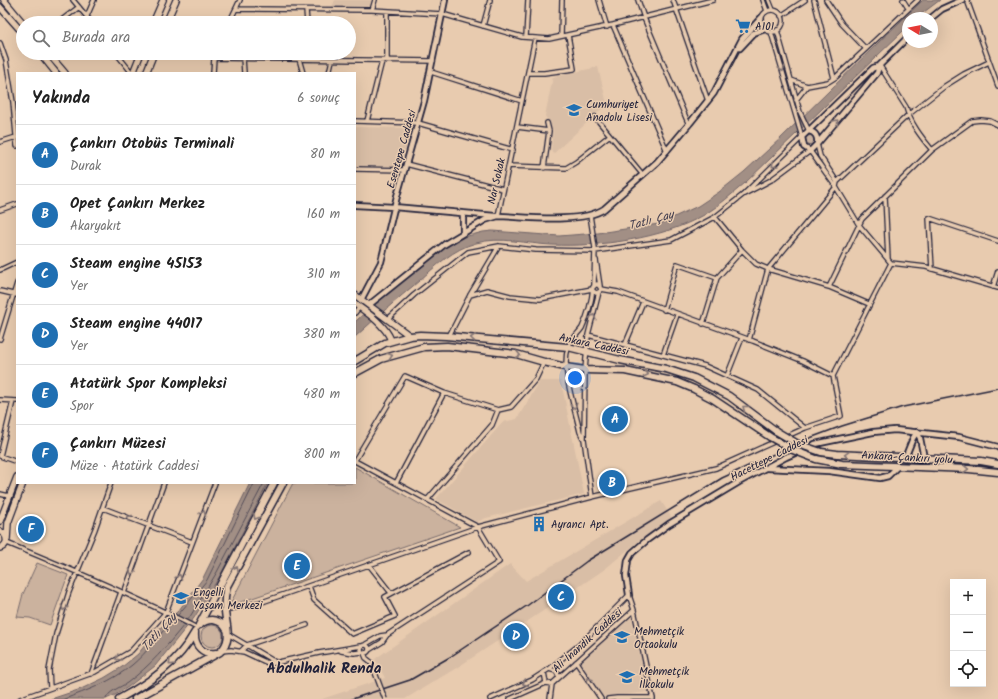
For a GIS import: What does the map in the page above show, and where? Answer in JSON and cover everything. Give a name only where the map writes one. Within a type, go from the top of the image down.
[{"type":"highway","name":"Ankara Caddesi","points":[[356,360],[392,340],[410,336],[431,335],[587,350],[620,360],[666,369],[701,381],[729,396],[776,431],[798,444],[821,452]]},
{"type":"highway","name":"Ankara-Çankırı yolu","points":[[356,372],[381,359],[430,346],[454,346],[516,354],[565,367],[585,370],[625,371],[657,377],[686,385],[714,399],[770,437],[793,450],[816,459],[842,464],[970,469],[998,472]]},
{"type":"highway","name":"Ankara-Çankırı yolu","points":[[821,452],[905,458],[981,461],[998,464]]},
{"type":"highway","points":[[119,699],[146,684],[167,667],[183,650],[273,484]]},
{"type":"highway","points":[[136,699],[220,652],[226,645],[228,634],[224,599],[227,586],[282,484]]},
{"type":"highway","points":[[220,652],[207,653],[200,648],[195,641],[196,628],[206,620],[218,621],[224,626],[228,634]]},
{"type":"main road","points":[[4,0],[17,16]]},
{"type":"main road","points":[[156,16],[163,0]]},
{"type":"main road","points":[[168,16],[176,0]]},
{"type":"main road","points":[[0,8],[16,25]]},
{"type":"main road","points":[[46,60],[55,72]]},
{"type":"main road","points":[[54,60],[64,72]]},
{"type":"main road","points":[[133,72],[138,60]]},
{"type":"main road","points":[[146,72],[151,60]]},
{"type":"main road","points":[[356,296],[410,336]]},
{"type":"main road","points":[[360,308],[386,330],[392,340]]},
{"type":"main road","points":[[0,522],[16,479]]},
{"type":"main road","points":[[0,552],[4,544],[8,523],[23,484]]},
{"type":"main road","points":[[0,531],[5,535],[4,544]]},
{"type":"street","points":[[73,0],[87,16],[94,0]]},
{"type":"street","points":[[232,16],[240,0]]},
{"type":"street","points":[[372,10],[375,0]]},
{"type":"street","name":"Esentepe Caddesi","points":[[361,300],[381,262],[394,207],[431,72],[445,0]]},
{"type":"street","points":[[482,26],[490,0]]},
{"type":"street","points":[[526,37],[528,0]]},
{"type":"street","points":[[561,36],[562,0]]},
{"type":"street","points":[[599,0],[607,27]]},
{"type":"street","points":[[638,0],[644,18],[689,125]]},
{"type":"street","points":[[673,0],[708,101]]},
{"type":"street","points":[[236,9],[372,10],[442,14],[526,37],[549,39],[607,27],[676,10],[704,1],[713,0]]},
{"type":"street","points":[[763,0],[767,11]]},
{"type":"street","points":[[769,0],[773,10]]},
{"type":"street","points":[[781,16],[805,0]]},
{"type":"street","points":[[814,0],[834,78]]},
{"type":"street","points":[[826,0],[842,24],[866,49]]},
{"type":"street","points":[[903,0],[908,8]]},
{"type":"street","points":[[791,80],[807,86],[828,82],[918,0]]},
{"type":"street","points":[[938,12],[962,0]]},
{"type":"street","points":[[966,0],[998,86]]},
{"type":"street","points":[[67,16],[79,7]]},
{"type":"street","points":[[306,10],[306,16]]},
{"type":"street","points":[[356,205],[498,216],[581,218],[598,213],[643,175],[667,151],[689,125],[714,92],[742,39],[767,11],[773,10],[779,13],[782,23],[777,30],[771,32],[765,29],[761,24],[761,18]]},
{"type":"street","points":[[387,11],[387,61]]},
{"type":"street","points":[[613,25],[667,151]]},
{"type":"street","points":[[730,60],[746,40],[754,33],[765,29]]},
{"type":"street","points":[[749,340],[768,269],[836,187],[836,182],[820,156],[817,137],[813,132],[808,130],[801,116],[777,30]]},
{"type":"street","points":[[771,32],[804,147],[810,151],[836,187],[859,225],[891,263],[926,267],[998,288]]},
{"type":"street","points":[[528,73],[544,73],[574,68],[568,35]]},
{"type":"street","name":"Nar Sokak","points":[[498,216],[535,38]]},
{"type":"street","points":[[0,43],[6,60],[16,137],[0,142]]},
{"type":"street","points":[[386,318],[468,252],[499,246],[536,250],[595,250],[671,240],[715,217],[744,194],[801,135],[873,68],[879,66],[902,43]]},
{"type":"street","points":[[122,60],[132,72]]},
{"type":"street","points":[[212,72],[214,60]]},
{"type":"street","points":[[242,60],[244,72]]},
{"type":"street","points":[[299,60],[303,72]]},
{"type":"street","points":[[307,60],[433,61]]},
{"type":"street","points":[[329,72],[332,60]]},
{"type":"street","points":[[367,121],[382,61]]},
{"type":"street","points":[[836,182],[908,115],[945,86],[964,74],[989,62]]},
{"type":"street","points":[[879,66],[906,107],[908,115],[923,139],[932,150]]},
{"type":"street","points":[[744,194],[771,180],[810,151],[877,73],[879,66]]},
{"type":"street","points":[[993,72],[998,71]]},
{"type":"street","points":[[431,72],[522,101]]},
{"type":"street","points":[[796,100],[807,86]]},
{"type":"street","points":[[595,117],[643,175]]},
{"type":"street","points":[[356,121],[418,123],[512,150]]},
{"type":"street","points":[[829,287],[862,219],[932,150],[972,121],[990,121],[998,125]]},
{"type":"street","points":[[544,168],[550,131],[547,123]]},
{"type":"street","points":[[517,127],[550,131]]},
{"type":"street","points":[[509,166],[562,168],[570,166],[610,135]]},
{"type":"street","points":[[406,164],[503,189]]},
{"type":"street","points":[[356,169],[405,170]]},
{"type":"street","points":[[885,196],[888,259]]},
{"type":"street","points":[[0,210],[16,204]]},
{"type":"street","points":[[463,214],[463,233]]},
{"type":"street","points":[[370,306],[438,249],[485,220],[498,216]]},
{"type":"street","points":[[584,439],[580,432],[565,367],[568,347],[582,328],[588,312],[593,288],[595,250],[590,216]]},
{"type":"street","points":[[715,217],[742,250],[756,264],[829,287],[869,304]]},
{"type":"street","points":[[932,269],[929,218],[998,241]]},
{"type":"street","points":[[449,336],[470,295],[499,246]]},
{"type":"street","points":[[703,324],[717,278],[742,250]]},
{"type":"street","points":[[592,498],[584,439],[585,370],[588,335],[600,289],[595,257]]},
{"type":"street","points":[[0,270],[16,262]]},
{"type":"street","points":[[225,610],[265,601],[478,526],[716,468],[805,428],[840,416],[834,376],[891,263]]},
{"type":"street","points":[[664,310],[677,264],[717,278]]},
{"type":"street","points":[[993,287],[998,271]]},
{"type":"street","points":[[470,295],[487,290],[510,296],[540,299],[593,288],[597,284],[600,289],[618,292],[677,315],[749,340],[803,361],[834,376]]},
{"type":"street","points":[[593,288],[596,293],[600,289]]},
{"type":"street","points":[[0,291],[15,295],[0,339]]},
{"type":"street","points":[[625,344],[643,302]]},
{"type":"street","points":[[663,355],[677,315]]},
{"type":"street","points":[[588,335],[705,366],[758,390],[805,428]]},
{"type":"street","points":[[727,376],[742,338]]},
{"type":"street","points":[[356,459],[405,376],[444,394],[498,410],[511,407],[536,379],[544,362]]},
{"type":"street","points":[[396,483],[444,394]]},
{"type":"street","points":[[0,400],[15,401],[0,456],[16,462]]},
{"type":"street","points":[[427,500],[492,425],[498,410]]},
{"type":"street","name":"Hacettepe Caddesi","points":[[629,595],[626,576],[627,565],[632,553],[638,546],[669,524],[766,468],[807,447],[822,442],[886,430],[903,430],[958,437],[998,446]]},
{"type":"street","points":[[905,458],[917,432],[920,438],[924,458]]},
{"type":"street","points":[[338,651],[363,653],[369,650],[382,642],[387,635],[499,562],[478,526],[356,462]]},
{"type":"street","points":[[766,468],[834,471],[880,478],[888,476],[898,466]]},
{"type":"street","points":[[50,688],[49,670],[56,634],[69,592],[78,572],[111,484]]},
{"type":"street","points":[[91,674],[149,526],[164,484]]},
{"type":"street","points":[[20,699],[91,674],[131,651],[166,612],[215,484]]},
{"type":"street","points":[[0,494],[9,496]]},
{"type":"street","points":[[102,508],[192,542]]},
{"type":"street","points":[[4,544],[78,572],[166,612],[196,628]]},
{"type":"street","points":[[309,586],[314,600],[352,634],[395,616],[385,597],[469,552]]},
{"type":"street","points":[[369,565],[391,594]]},
{"type":"street","points":[[490,699],[532,680],[549,669],[579,645],[629,595]]},
{"type":"street","name":"Ali İnandık Caddesi","points":[[550,699],[552,684],[634,610],[629,595]]},
{"type":"street","points":[[608,699],[653,699],[634,610]]},
{"type":"street","points":[[241,651],[247,645],[307,625]]},
{"type":"street","points":[[228,634],[276,663]]},
{"type":"street","points":[[220,652],[231,650],[241,651],[270,664],[319,653],[361,646],[380,636],[387,635]]},
{"type":"street","points":[[366,644],[369,647],[370,661],[385,699]]},
{"type":"street","points":[[361,646],[361,650],[370,661]]},
{"type":"street","points":[[576,662],[601,699]]},
{"type":"street","points":[[549,669],[556,671],[559,677]]},
{"type":"street","points":[[544,672],[546,683]]},
{"type":"street","points":[[510,699],[546,683],[552,684]]},
{"type":"shaded area","points":[[335,0],[374,0],[372,6],[332,7]]},
{"type":"shaded area","name":"Cumhuriyet Anadolu Lisesi","points":[[598,67],[607,104],[553,154],[551,150],[553,131],[545,116],[553,77]]},
{"type":"shaded area","points":[[356,127],[411,129],[400,167],[356,166]]},
{"type":"shaded area","points":[[808,136],[812,136],[814,140],[812,144],[808,144],[806,142],[806,138]]},
{"type":"shaded area","points":[[540,381],[561,381],[584,494],[486,518],[477,522],[436,499],[503,422],[517,419]]},
{"type":"shaded area","points":[[356,468],[460,527],[229,606],[292,484],[356,484]]},
{"type":"shaded area","points":[[661,501],[672,518],[630,548],[605,569],[458,667],[405,699],[322,699],[385,678],[375,659],[510,564],[526,581]]},
{"type":"shaded area","points":[[37,563],[68,575],[50,625],[30,618],[17,617],[23,594]]},
{"type":"shaded area","name":"Mehmetçik Ortaokulu","points":[[631,617],[648,689],[647,692],[608,697],[603,696],[594,686],[582,665],[582,661]]},
{"type":"shaded area","points":[[212,625],[220,628],[223,636],[220,644],[212,647],[204,644],[201,636],[204,628]]},
{"type":"water","points":[[923,0],[940,0],[924,12],[910,12]]},
{"type":"water","points":[[902,20],[902,32],[745,183],[704,215],[669,230],[650,236],[610,243],[590,245],[551,245],[495,240],[476,243],[460,249],[438,264],[356,336],[356,321],[374,304],[447,246],[464,237],[492,231],[559,236],[598,233],[659,224],[698,206],[719,192],[744,172]]},
{"type":"water","name":"Tatlı Çay","points":[[250,484],[267,484],[221,574],[194,618],[155,666],[128,687],[106,699],[51,699],[81,689],[122,667],[138,654],[154,634],[179,610],[203,578]]},
{"type":"railway","points":[[352,699],[410,680],[450,657],[528,605],[587,561],[722,478],[802,441],[842,426],[903,407],[998,388]]},
{"type":"place","name":"A101","points":[[743,26]]},
{"type":"place","name":"Cumhuriyet Anadolu Lisesi","points":[[574,110]]},
{"type":"place","name":"Çankırı Otobüs Terminali","points":[[615,419]]},
{"type":"place","name":"Opet Çankırı Merkez","points":[[612,483]]},
{"type":"place","name":"Ayrancı Apt.","points":[[539,524]]},
{"type":"place","name":"Çankırı Müzesi","points":[[31,529]]},
{"type":"place","name":"Atatürk Spor Kompleksi","points":[[297,566]]},
{"type":"place","name":"Steam engine 45153","points":[[561,597]]},
{"type":"place","name":"Engelli Yaşam Merkezi","points":[[181,598]]},
{"type":"place","name":"Steam engine 44017","points":[[516,636]]},
{"type":"place","name":"Mehmetçik Ortaokulu","points":[[622,637]]},
{"type":"place","name":"Mehmetçik İlkokulu","points":[[627,677]]},
{"type":"district","name":"Abdulhalik Renda","points":[[324,668]]}]
